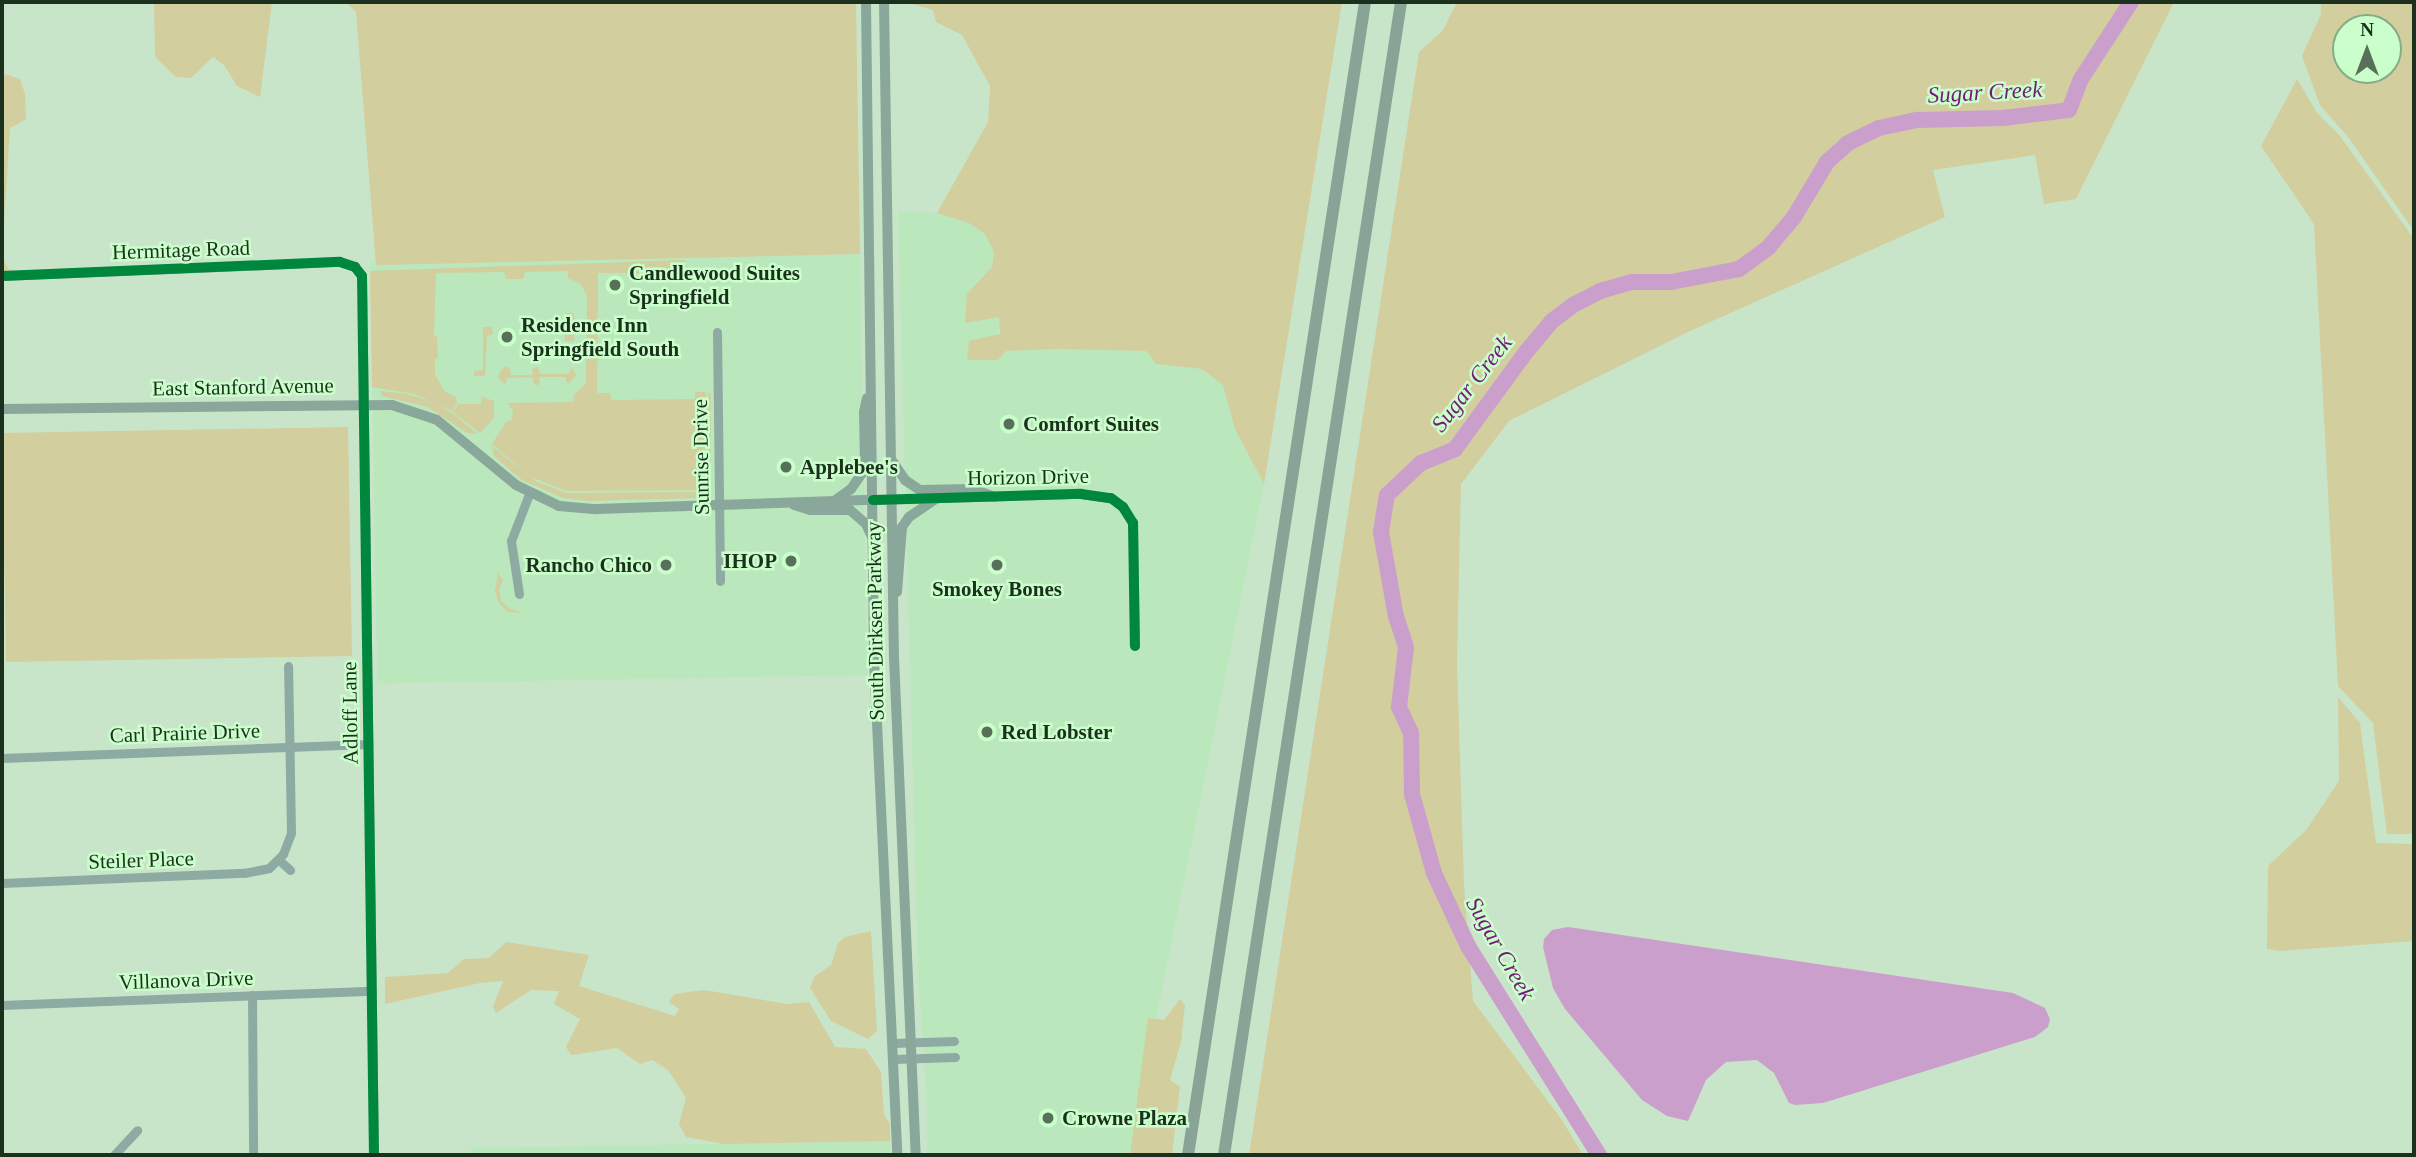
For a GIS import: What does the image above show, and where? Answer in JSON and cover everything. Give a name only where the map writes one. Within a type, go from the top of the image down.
[{"type":"highway","points":[[1188,1155],[1365,2]]},
{"type":"highway","points":[[1224,1155],[1401,2]]},
{"type":"main road","name":"South Dirksen Parkway","points":[[866,2],[878,774],[897,1155]]},
{"type":"main road","name":"South Dirksen Parkway","points":[[884,2],[897,764],[916,1155]]},
{"type":"main road","points":[[834,501],[851,489],[862,473],[864,412],[871,381]]},
{"type":"main road","name":"East Stanford Avenue","points":[[2,409],[364,404],[410,409],[437,420],[529,494],[559,506],[582,509],[873,500]]},
{"type":"main road","points":[[891,458],[905,480],[916,488],[973,489],[995,497]]},
{"type":"main road","points":[[893,608],[900,581],[902,527],[909,517],[936,499]]},
{"type":"main road","points":[[788,503],[810,510],[850,510],[866,524],[873,541]]},
{"type":"street","name":"Hermitage Road","points":[[2,276],[340,262],[349,263],[360,271]]},
{"type":"street","name":"Adloff Lane","points":[[360,271],[364,284],[374,1155]]},
{"type":"street","points":[[870,287],[888,287]]},
{"type":"street","name":"Sunrise Drive","points":[[717,332],[720,581]]},
{"type":"street","points":[[519,594],[511,541],[529,494]]},
{"type":"street","name":"Horizon Drive","points":[[873,500],[1105,495],[1123,507],[1133,523],[1135,646]]},
{"type":"street","points":[[288,666],[291,833],[288,846],[279,860],[290,870]]},
{"type":"street","name":"Carl Prairie Drive","points":[[2,758],[369,744]]},
{"type":"street","name":"Steiler Place","points":[[2,883],[255,873],[269,868],[279,860]]},
{"type":"street","name":"Villanova Drive","points":[[2,1004],[372,991]]},
{"type":"street","points":[[252,995],[253,1155]]},
{"type":"street","points":[[893,1043],[954,1041]]},
{"type":"street","points":[[894,1059],[955,1057]]},
{"type":"street","points":[[114,1155],[136,1130]]},
{"type":"shaded area","points":[[154,2],[272,2],[260,97],[237,86],[224,65],[213,57],[191,78],[176,77],[155,57]]},
{"type":"shaded area","points":[[346,2],[856,2],[860,254],[376,265],[356,12]]},
{"type":"shaded area","points":[[906,2],[1342,2],[1264,484],[1235,429],[1223,385],[1202,369],[1156,364],[1146,351],[1006,351],[998,360],[967,360],[969,341],[1000,334],[999,317],[965,323],[967,294],[992,267],[994,252],[985,234],[969,223],[937,213],[988,122],[990,86],[962,35],[936,22],[933,10]]},
{"type":"shaded area","points":[[1457,2],[2174,2],[2076,199],[2044,204],[2035,155],[1933,170],[1945,217],[1690,331],[1509,421],[1461,484],[1457,663],[1464,884],[1473,1001],[1562,1120],[1583,1155],[1249,1155],[1419,52],[1443,30]]},
{"type":"shaded area","points":[[2321,2],[2414,2],[2414,231],[2348,137],[2320,105],[2302,56],[2321,14]]},
{"type":"shaded area","points":[[5,74],[20,79],[25,94],[26,119],[10,128],[2,256],[2,75]]},
{"type":"shaded area","points":[[2297,79],[2317,113],[2340,136],[2414,239],[2414,834],[2387,834],[2373,723],[2338,686],[2314,224],[2261,146]]},
{"type":"shaded area","points":[[898,212],[937,213],[969,223],[985,234],[994,252],[992,267],[967,294],[965,322],[999,317],[998,360],[1006,351],[1147,351],[1156,364],[1202,369],[1223,385],[1235,429],[1264,484],[1155,1024],[1132,1155],[927,1155],[927,1105],[918,969]]},
{"type":"shaded area","points":[[860,254],[867,675],[377,683],[370,263]]},
{"type":"shaded area","points":[[2,256],[8,269],[20,272],[2,272]]},
{"type":"shaded area","points":[[685,260],[685,278],[681,278],[681,273],[598,273],[597,393],[610,393],[611,400],[695,399],[695,392],[706,392],[707,490],[567,491],[531,477],[492,444],[506,422],[512,420],[513,411],[507,403],[573,402],[574,395],[586,383],[587,296],[581,284],[568,278],[568,271],[525,272],[523,279],[506,279],[504,272],[436,273],[434,336],[437,336],[438,358],[435,359],[435,374],[444,391],[456,397],[457,404],[452,411],[414,394],[372,387],[370,271]]},
{"type":"shaded area","points":[[566,313],[574,313],[574,341],[565,341],[564,324],[551,328],[551,323],[566,319]]},
{"type":"shaded area","points":[[483,327],[492,327],[493,334],[487,336],[485,376],[474,376],[474,371],[483,370]]},
{"type":"shaded area","points":[[505,367],[510,368],[511,375],[532,375],[533,368],[538,367],[540,374],[569,374],[571,367],[577,375],[568,384],[565,377],[540,377],[539,385],[534,384],[532,377],[507,378],[505,385],[498,378]]},
{"type":"shaded area","points":[[380,391],[407,394],[435,403],[455,415],[477,434],[467,433],[428,407],[382,396]]},
{"type":"shaded area","points":[[708,392],[711,395],[710,490],[709,489]]},
{"type":"shaded area","points":[[482,397],[494,401],[494,418],[480,433],[453,412],[459,404],[481,404]]},
{"type":"shaded area","points":[[348,427],[352,656],[6,662],[2,433]]},
{"type":"shaded area","points":[[492,446],[537,482],[566,493],[709,492],[697,498],[590,501],[563,498],[522,480],[494,456]]},
{"type":"shaded area","points":[[498,573],[503,580],[499,589],[501,601],[510,609],[524,613],[508,612],[499,603],[495,592]]},
{"type":"shaded area","points":[[2338,697],[2360,723],[2376,843],[2414,844],[2414,941],[2280,951],[2267,949],[2268,866],[2307,829],[2339,781]]},
{"type":"shaded area","points":[[1568,927],[2013,993],[2045,1008],[2050,1019],[2048,1027],[2035,1037],[1823,1103],[1789,1103],[1774,1073],[1757,1060],[1726,1062],[1706,1080],[1688,1121],[1667,1116],[1642,1100],[1565,1009],[1553,988],[1543,947],[1544,939],[1552,930]]},
{"type":"shaded area","points":[[871,931],[877,1031],[868,1039],[831,1021],[810,988],[814,977],[831,965],[838,943],[845,937]]},
{"type":"shaded area","points":[[506,942],[589,955],[579,986],[675,1016],[679,1009],[669,1002],[674,994],[704,990],[787,1004],[809,1002],[835,1047],[866,1049],[881,1072],[884,1115],[890,1124],[890,1141],[724,1144],[686,1137],[679,1124],[686,1098],[668,1070],[652,1060],[640,1064],[617,1048],[571,1055],[566,1047],[580,1019],[554,1004],[559,991],[531,990],[496,1013],[493,1007],[503,981],[480,983],[385,1004],[385,977],[448,973],[464,959],[489,958]]},
{"type":"shaded area","points":[[1180,999],[1185,1005],[1181,1042],[1170,1080],[1180,1087],[1172,1155],[1130,1155],[1148,1018],[1164,1020]]},
{"type":"shaded area","points":[[890,1141],[891,1155],[471,1155],[471,1148]]},
{"type":"waterway","name":"Sugar Creek","points":[[1599,1155],[1468,946],[1434,873],[1412,794],[1411,733],[1399,707],[1406,647],[1396,617],[1381,532],[1387,495],[1421,463],[1455,449],[1552,321],[1573,305],[1600,291],[1632,282],[1671,282],[1739,269],[1768,248],[1794,217],[1827,162],[1848,143],[1879,128],[1918,120],[2003,118],[2069,110],[2081,79],[2131,2]]},
{"type":"cycle path","points":[[2,276],[340,262],[355,267],[362,276],[374,1155]]},
{"type":"cycle path","points":[[873,500],[1081,494],[1111,498],[1123,507],[1133,523],[1135,646]]},
{"type":"place","name":"Candlewood Suites Springfield","points":[[615,285]]},
{"type":"place","name":"Residence Inn Springfield South","points":[[507,337]]},
{"type":"place","name":"Comfort Suites","points":[[1009,424]]},
{"type":"place","name":"Applebee's","points":[[786,467]]},
{"type":"place","name":"IHOP","points":[[791,561]]},
{"type":"place","name":"Rancho Chico","points":[[666,565]]},
{"type":"place","name":"Smokey Bones","points":[[997,565]]},
{"type":"place","name":"Red Lobster","points":[[987,732]]},
{"type":"place","name":"Crowne Plaza","points":[[1048,1118]]}]
